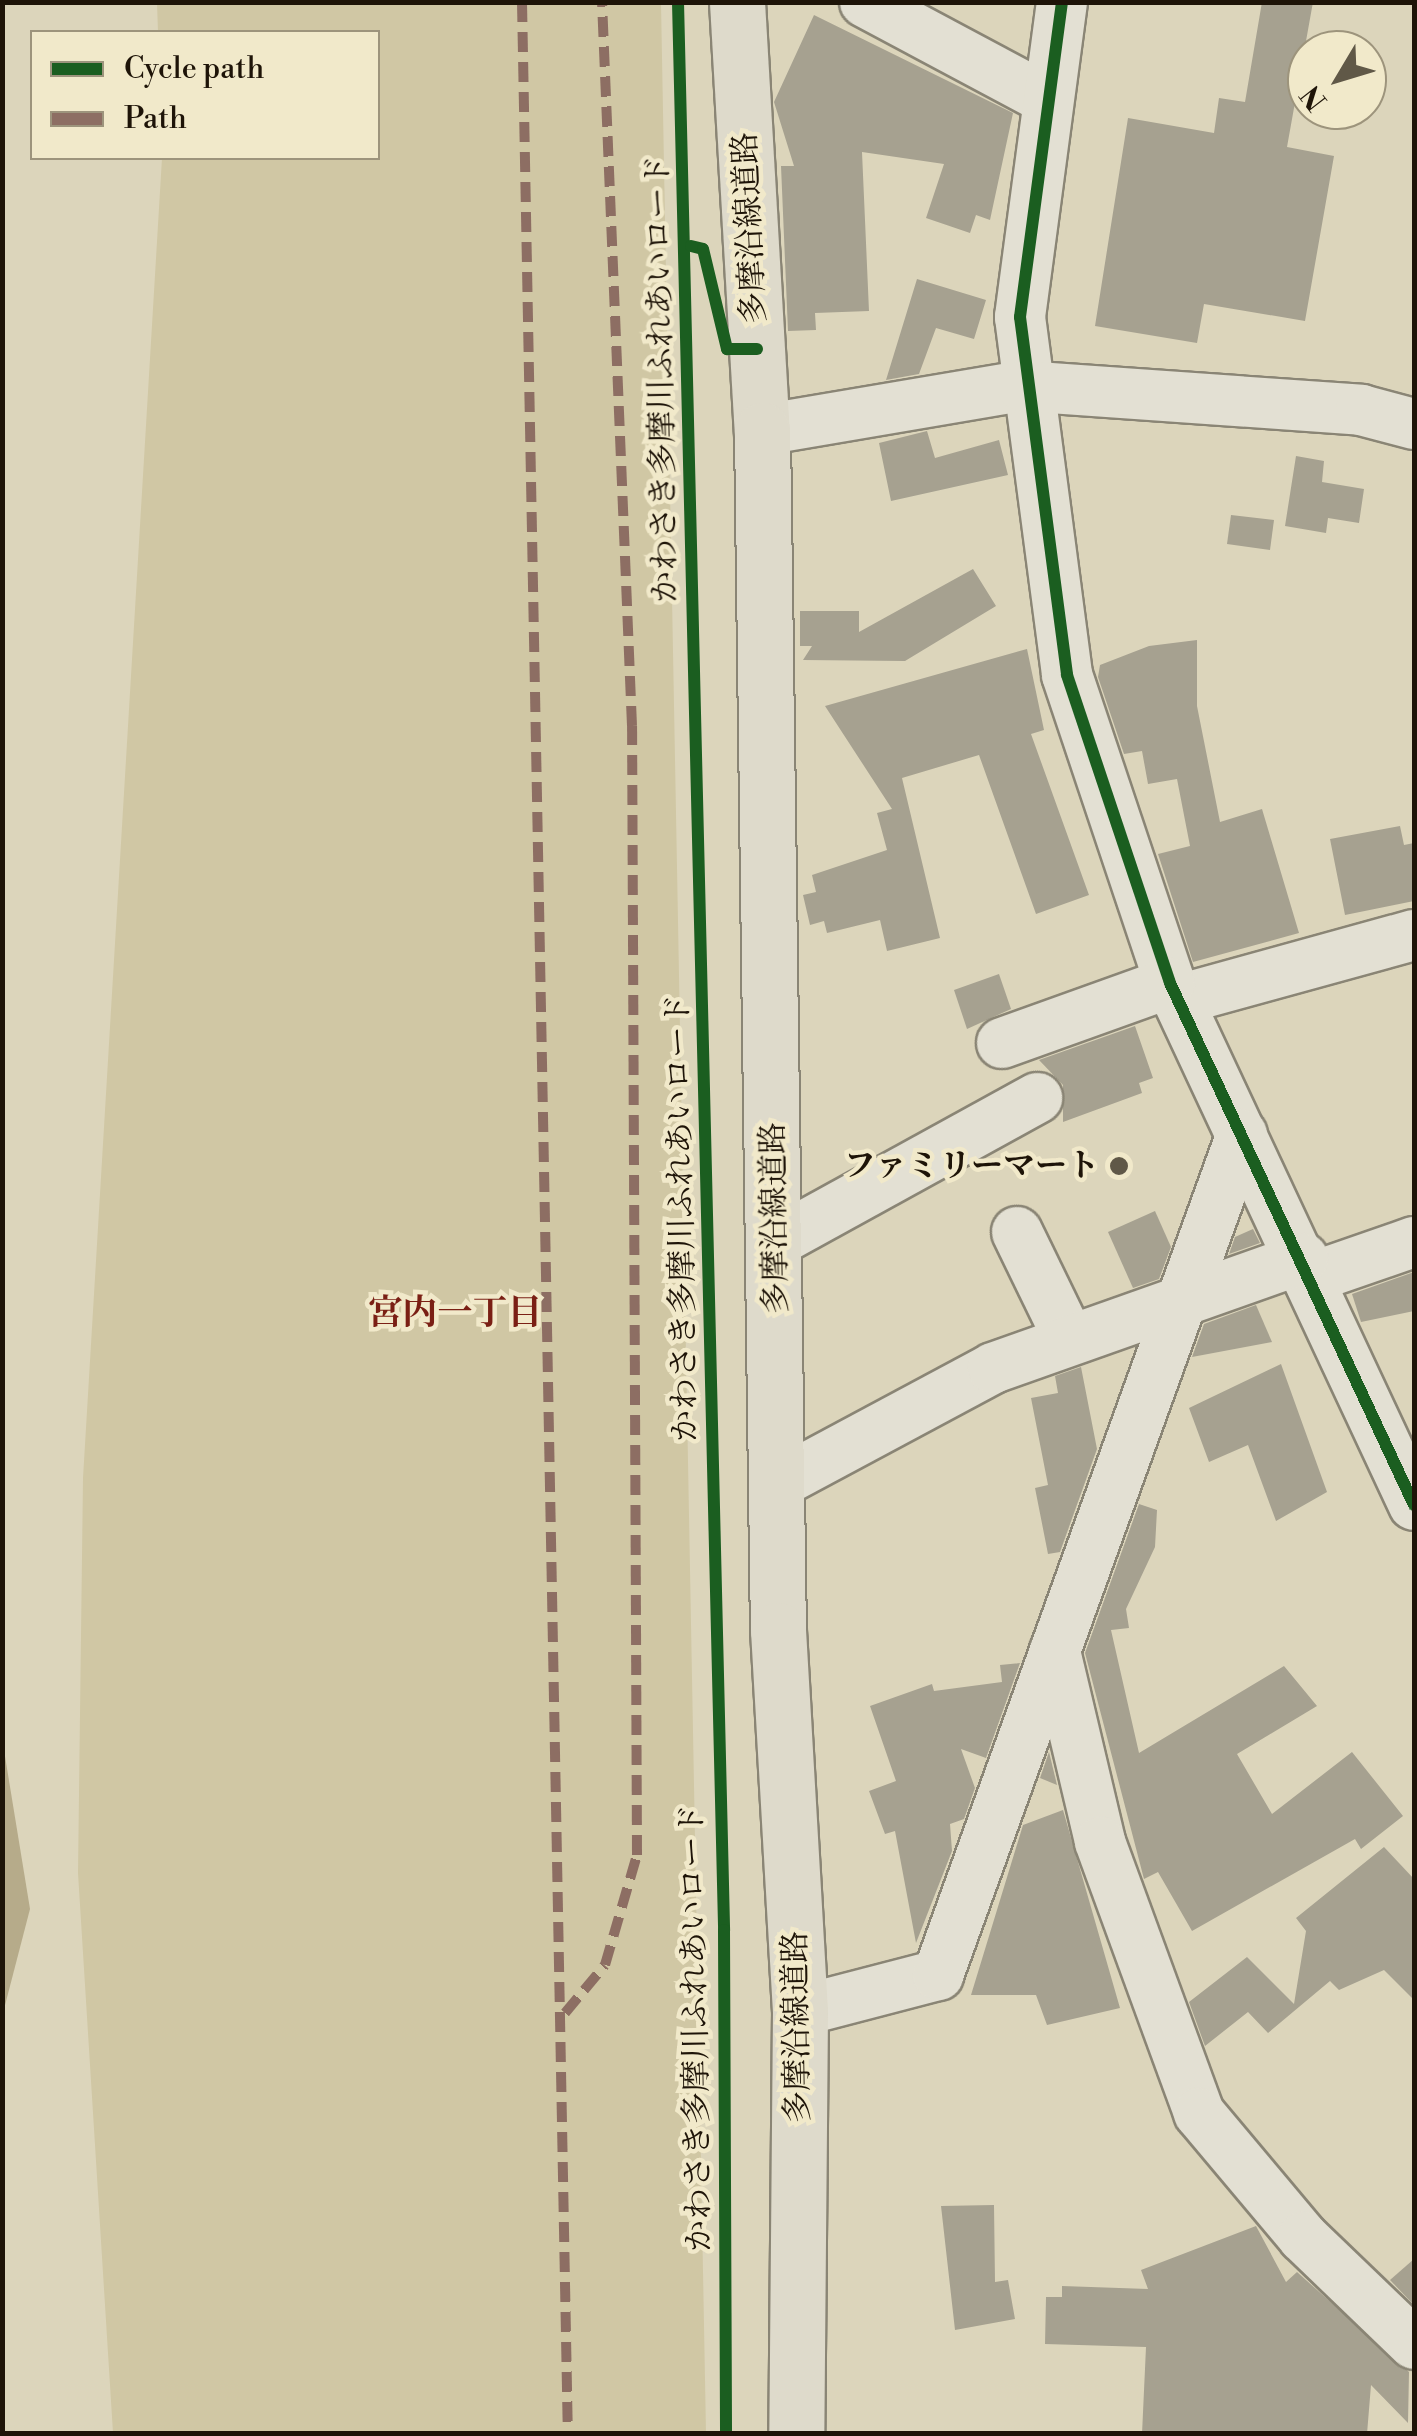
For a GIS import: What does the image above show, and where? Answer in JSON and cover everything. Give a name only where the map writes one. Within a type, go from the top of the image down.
[{"type":"main road","name":"多摩沿線道路","points":[[737,2],[762,430],[777,1241],[777,1484],[800,2012],[796,2434]]},
{"type":"street","points":[[865,2],[1047,99]]},
{"type":"street","points":[[1062,2],[1020,317],[1022,386],[1078,721],[1174,992],[1308,1268],[1414,1505]]},
{"type":"street","points":[[762,430],[1022,386],[1361,410],[1414,424]]},
{"type":"street","points":[[1002,1043],[1174,992],[1414,935]]},
{"type":"street","points":[[777,1241],[1037,1098]]},
{"type":"street","points":[[800,2012],[938,1975],[1242,1134]]},
{"type":"street","points":[[1017,1232],[1068,1339]]},
{"type":"street","points":[[777,1484],[977,1376],[1068,1339],[1308,1268],[1414,1242]]},
{"type":"street","points":[[1055,1651],[1100,1842],[1158,2018],[1198,2112],[1244,2170],[1414,2344]]},
{"type":"shaded area","points":[[157,3],[661,3],[706,2433],[113,2433],[78,1873],[83,1478],[162,160],[380,160],[380,30],[158,30]]},
{"type":"shaded area","points":[[3,1744],[30,1909],[2,2013]]},
{"type":"building","points":[[1262,2],[1313,2],[1308,30],[1287,30],[1287,130],[1290,130],[1287,147],[1334,156],[1305,321],[1204,304],[1197,343],[1095,326],[1128,118],[1214,133],[1219,98],[1245,102]]},
{"type":"building","points":[[814,15],[1013,113],[990,220],[976,215],[970,233],[926,218],[944,164],[862,152],[869,311],[815,313],[816,330],[788,331],[781,166],[794,166],[774,102]]},
{"type":"building","points":[[917,279],[986,300],[974,339],[936,328],[919,374],[886,380]]},
{"type":"building","points":[[927,431],[935,458],[999,440],[1008,475],[891,501],[879,443]]},
{"type":"building","points":[[1296,456],[1324,461],[1322,482],[1364,489],[1359,523],[1328,518],[1326,533],[1285,526]]},
{"type":"building","points":[[1231,515],[1274,520],[1270,550],[1227,544]]},
{"type":"building","points":[[973,569],[996,606],[905,661],[803,660],[812,646],[800,646],[800,611],[859,611],[859,632]]},
{"type":"building","points":[[1197,640],[1197,706],[1220,822],[1262,809],[1299,933],[1193,962],[1158,854],[1190,846],[1177,779],[1148,784],[1142,751],[1124,754],[1098,677],[1100,665],[1149,646]]},
{"type":"building","points":[[1027,649],[1044,730],[1031,734],[1089,895],[1036,914],[979,755],[902,778],[940,938],[887,951],[880,920],[827,933],[824,921],[810,925],[803,895],[816,892],[812,875],[887,850],[877,813],[892,809],[825,706]]},
{"type":"building","points":[[1400,826],[1404,845],[1414,843],[1414,901],[1345,915],[1330,839]]},
{"type":"building","points":[[999,974],[1011,1009],[967,1029],[954,990]]},
{"type":"building","points":[[1135,1026],[1153,1078],[1139,1083],[1142,1093],[1063,1122],[1063,1085],[1039,1060]]},
{"type":"building","points":[[1155,1211],[1171,1247],[1159,1279],[1133,1288],[1108,1232]]},
{"type":"building","points":[[1253,1229],[1260,1243],[1229,1254],[1235,1237]]},
{"type":"building","points":[[1414,1272],[1414,1311],[1361,1322],[1352,1294]]},
{"type":"building","points":[[1256,1305],[1272,1342],[1192,1357],[1204,1324]]},
{"type":"building","points":[[1281,1364],[1327,1492],[1276,1521],[1248,1445],[1209,1462],[1189,1408]]},
{"type":"building","points":[[1081,1367],[1097,1449],[1060,1552],[1048,1554],[1035,1488],[1048,1485],[1031,1398],[1058,1393],[1055,1376]]},
{"type":"building","points":[[1139,1504],[1157,1510],[1155,1547],[1126,1609],[1129,1628],[1111,1630],[1139,1753],[1284,1666],[1317,1706],[1237,1754],[1272,1814],[1352,1752],[1403,1816],[1361,1849],[1355,1839],[1192,1931],[1158,1872],[1144,1879],[1085,1653]]},
{"type":"building","points":[[1020,1663],[986,1758],[961,1749],[975,1788],[964,1819],[950,1824],[952,1851],[916,1943],[895,1831],[885,1834],[869,1791],[896,1781],[870,1706],[932,1684],[934,1691],[1002,1682],[1000,1665]]},
{"type":"building","points":[[1049,1752],[1057,1785],[1040,1778]]},
{"type":"building","points":[[1063,1810],[1120,2008],[1047,2025],[1036,1995],[971,1995],[1023,1825]]},
{"type":"building","points":[[1384,1847],[1414,1879],[1414,2000],[1384,1970],[1339,1990],[1330,1981],[1268,2033],[1248,2012],[1205,2046],[1189,2002],[1247,1957],[1294,2004],[1306,1931],[1296,1918]]},
{"type":"building","points":[[994,2205],[995,2282],[1008,2280],[1015,2319],[955,2330],[941,2206]]},
{"type":"building","points":[[1256,2226],[1286,2282],[1297,2272],[1409,2372],[1408,2423],[1371,2385],[1367,2434],[1142,2434],[1146,2347],[1045,2344],[1046,2297],[1062,2297],[1062,2286],[1148,2289],[1141,2270]]},
{"type":"building","points":[[1414,2259],[1414,2305],[1390,2280]]},
{"type":"marked path","points":[[522,2],[568,2434]]},
{"type":"marked path","points":[[565,2013],[605,1965],[637,1855],[632,726],[602,2]]},
{"type":"cycle path","name":"かわさき多摩川ふれあいロード","points":[[678,2],[724,1930],[726,2434]]},
{"type":"cycle path","points":[[1062,2],[1020,317],[1067,675],[1170,983],[1414,1505]]},
{"type":"cycle path","name":"かわさき多摩川ふれあいロード","points":[[691,246],[703,249],[727,349],[757,349]]},
{"type":"place","name":"ファミリーマート","points":[[1119,1166]]},
{"type":"district","name":"宮内一丁目","points":[[455,1314]]}]
